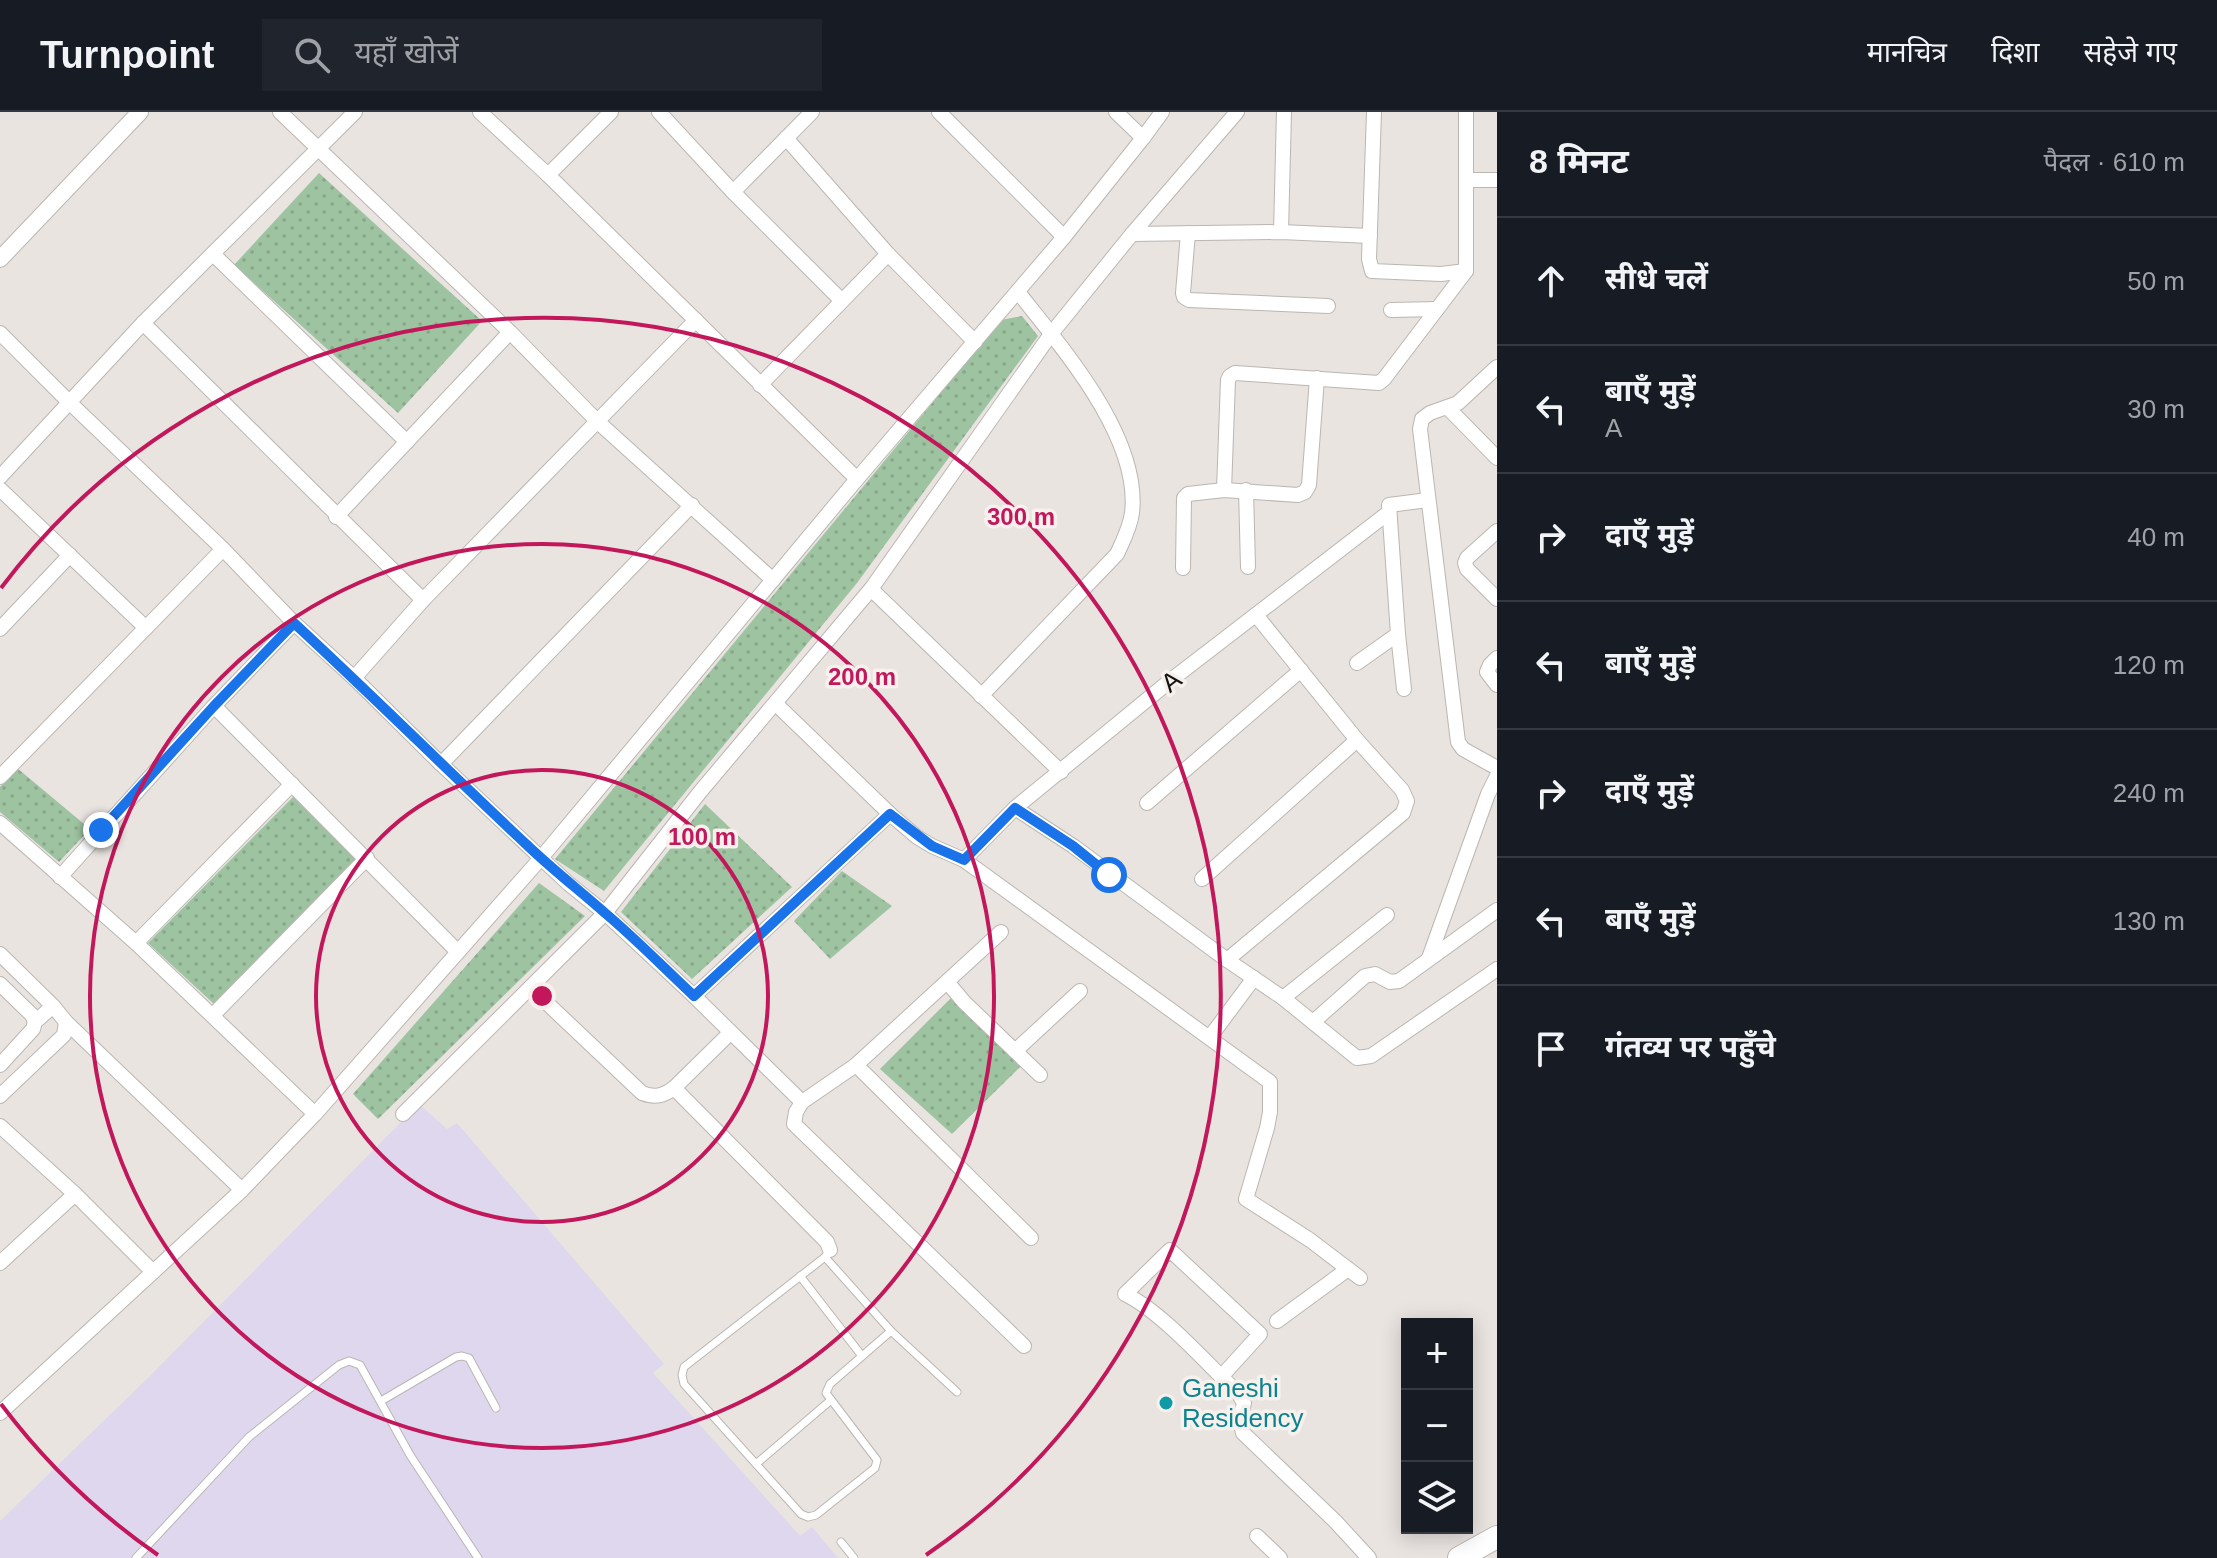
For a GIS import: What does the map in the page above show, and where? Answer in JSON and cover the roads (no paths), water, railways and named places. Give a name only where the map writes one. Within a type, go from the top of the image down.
[{"type":"main road","points":[[1466,1556],[1497,1537]]},
{"type":"street","points":[[0,259],[140,112]]},
{"type":"street","points":[[280,112],[510,332],[598,422],[773,580]]},
{"type":"street","points":[[0,477],[143,323],[355,112]]},
{"type":"street","points":[[480,112],[857,479]]},
{"type":"street","points":[[548,175],[611,112]]},
{"type":"street","points":[[659,112],[733,192],[841,300]]},
{"type":"street","points":[[733,192],[812,112]]},
{"type":"street","points":[[939,112],[1064,237]]},
{"type":"street","points":[[1116,112],[1143,138]]},
{"type":"street","points":[[0,1413],[242,1190],[315,1114],[541,858],[857,479],[1064,237],[1162,112]]},
{"type":"street","points":[[403,1114],[605,913],[700,792],[871,589],[1051,334],[1237,112]]},
{"type":"street","points":[[1281,232],[1284,112]]},
{"type":"street","points":[[1374,112],[1369,265],[1372,271],[1441,274],[1466,271]]},
{"type":"street","points":[[1224,490],[1230,376],[1235,373],[1379,383],[1466,271],[1466,112]]},
{"type":"street","points":[[786,138],[888,254],[975,342]]},
{"type":"street","points":[[1467,180],[1497,180]]},
{"type":"street","points":[[1132,234],[1281,232],[1370,236]]},
{"type":"street","points":[[1188,233],[1183,293],[1189,300],[1328,306]]},
{"type":"street","points":[[213,254],[407,442]]},
{"type":"street","points":[[760,385],[888,254]]},
{"type":"street","points":[[981,696],[1117,554],[1132,514],[1132,488],[1125,461],[1098,399],[1018,292]]},
{"type":"street","points":[[1391,310],[1437,309]]},
{"type":"street","points":[[354,678],[423,600],[696,320]]},
{"type":"street","points":[[143,323],[423,600]]},
{"type":"street","points":[[336,517],[510,332]]},
{"type":"street","points":[[0,333],[441,764],[694,996],[802,1102]]},
{"type":"street","points":[[1497,367],[1471,393],[1448,408],[1430,413],[1422,419],[1420,429],[1458,742],[1463,749],[1497,768]]},
{"type":"street","points":[[1183,568],[1184,498],[1188,494],[1224,490],[1298,495],[1305,492],[1309,485],[1317,378]]},
{"type":"street","points":[[1448,408],[1497,458]]},
{"type":"street","points":[[0,489],[146,628]]},
{"type":"street","points":[[1246,490],[1248,567]]},
{"type":"street","name":"A","points":[[964,860],[1015,808],[1171,680],[1388,513],[1389,505],[1428,500]]},
{"type":"street","points":[[441,764],[692,505]]},
{"type":"street","points":[[1388,513],[1404,689]]},
{"type":"street","points":[[1497,531],[1465,563],[1467,569],[1497,599]]},
{"type":"street","points":[[0,777],[223,549]]},
{"type":"street","points":[[0,629],[70,555]]},
{"type":"street","points":[[871,589],[1061,772]]},
{"type":"street","points":[[1227,960],[1403,813],[1407,801],[1402,790],[1357,740],[1256,615]]},
{"type":"street","points":[[60,877],[214,706],[294,623]]},
{"type":"street","points":[[1357,663],[1398,634]]},
{"type":"street","points":[[1497,658],[1487,672],[1497,685]]},
{"type":"street","points":[[1147,803],[1301,670]]},
{"type":"street","points":[[776,704],[890,814],[932,846],[964,860],[1270,1082],[1267,1128],[1246,1199],[1354,1273],[1277,1321]]},
{"type":"street","points":[[214,706],[458,952]]},
{"type":"street","points":[[1202,879],[1357,740]]},
{"type":"street","points":[[1429,959],[1492,799],[1497,776]]},
{"type":"street","points":[[136,943],[292,784]]},
{"type":"street","points":[[1015,808],[1073,846],[1283,998],[1357,1058],[1371,1056],[1497,969]]},
{"type":"street","points":[[694,996],[890,814]]},
{"type":"street","points":[[0,823],[136,943],[315,1114]]},
{"type":"street","points":[[213,1015],[367,858]]},
{"type":"street","points":[[1313,1022],[1365,976],[1375,974],[1395,982],[1497,910]]},
{"type":"street","points":[[1283,998],[1387,915]]},
{"type":"street","points":[[1001,932],[856,1065],[802,1102],[794,1124],[1024,1346]]},
{"type":"street","points":[[0,954],[66,1022],[242,1190]]},
{"type":"street","points":[[1210,1037],[1254,978]]},
{"type":"street","points":[[948,983],[1040,1075]]},
{"type":"street","points":[[0,984],[32,1015],[35,1022]]},
{"type":"street","points":[[531,988],[642,1093],[652,1097],[674,1088],[730,1033]]},
{"type":"street","points":[[1015,1051],[1080,991]]},
{"type":"street","points":[[0,1065],[33,1029],[35,1022],[53,1006]]},
{"type":"street","points":[[0,1096],[64,1035],[66,1022]]},
{"type":"street","points":[[856,1065],[1031,1238]]},
{"type":"street","points":[[674,1088],[827,1242],[828,1253]]},
{"type":"street","points":[[0,1126],[75,1194],[153,1272]]},
{"type":"street","points":[[0,1263],[75,1194]]},
{"type":"street","points":[[1221,1377],[1260,1334],[1170,1250],[1125,1294],[1172,1329],[1243,1399],[1240,1420],[1243,1433],[1369,1558]]},
{"type":"street","points":[[1257,1536],[1280,1558]]},
{"type":"lane","points":[[891,1331],[830,1384],[826,1393],[877,1460],[875,1468],[816,1515],[808,1517],[801,1514],[684,1384],[684,1367],[828,1253],[891,1331],[957,1392]]},
{"type":"lane","points":[[800,1276],[862,1356]]},
{"type":"lane","points":[[1260,1334],[1277,1321]]},
{"type":"lane","points":[[381,1401],[462,1356],[469,1358],[496,1408]]},
{"type":"lane","points":[[136,1558],[249,1437],[339,1365],[349,1361],[360,1365],[410,1455],[478,1558]]},
{"type":"lane","points":[[756,1464],[831,1400]]},
{"type":"lane","points":[[841,1542],[854,1558]]},
{"type":"place","name":"Ganeshi Residency","points":[[1166,1403]]}]
